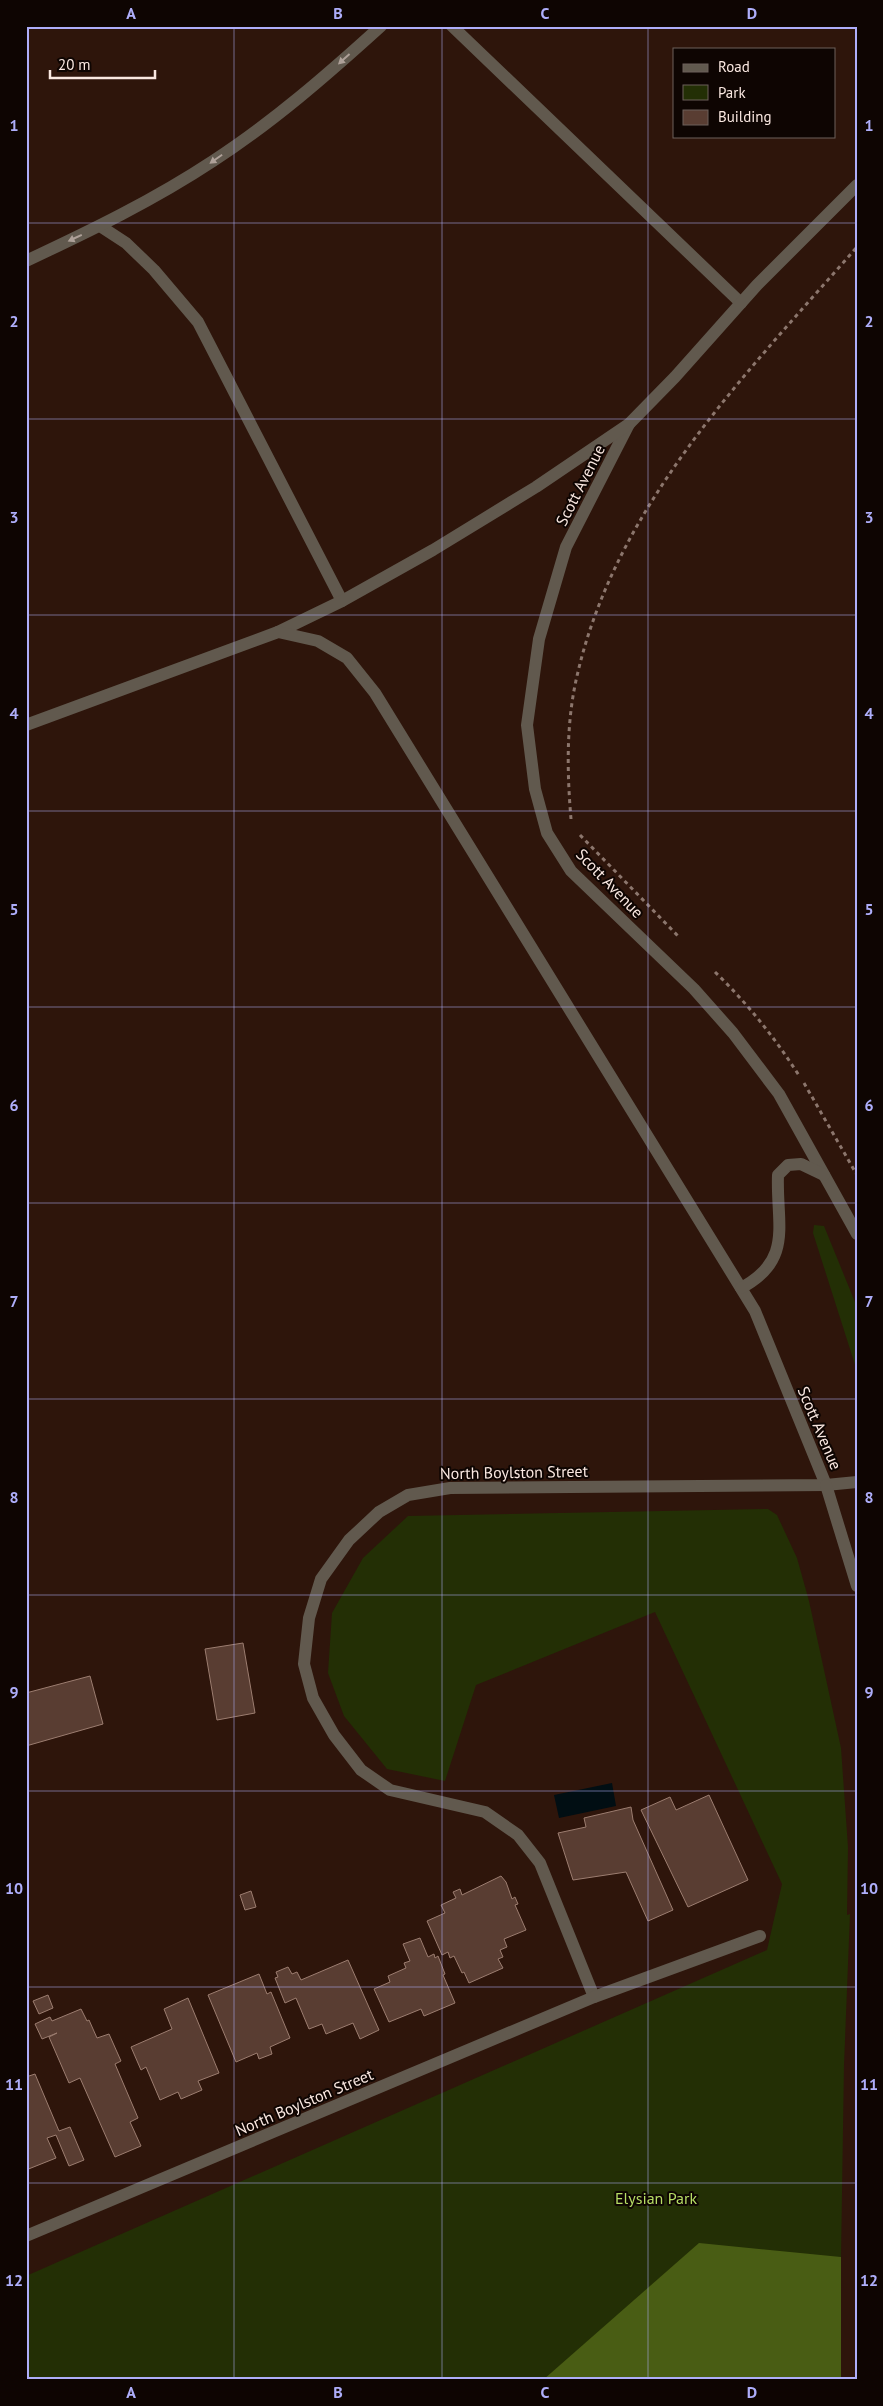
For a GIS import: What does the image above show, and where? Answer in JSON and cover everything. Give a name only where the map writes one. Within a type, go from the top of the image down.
[{"type":"street","points":[[26,261],[100,226],[213,162],[310,90],[380,26]]},
{"type":"street","points":[[452,26],[741,303]]},
{"type":"street","points":[[26,725],[278,632],[342,601],[433,550],[528,492],[629,424],[741,303],[857,185]]},
{"type":"street","points":[[100,226],[126,243],[154,270],[198,322],[342,601]]},
{"type":"street","name":"Scott Avenue","points":[[629,424],[566,547],[539,639],[527,725],[534,789],[547,833],[571,871],[694,989],[733,1033],[779,1094],[857,1234]]},
{"type":"street","name":"Scott Avenue","points":[[278,632],[318,642],[347,658],[375,693],[755,1311],[826,1485],[857,1586]]},
{"type":"street","points":[[741,1288],[756,1280],[772,1262],[781,1236],[778,1175],[788,1164],[801,1164],[824,1175]]},
{"type":"street","name":"North Boylston Street","points":[[594,1997],[540,1863],[518,1835],[485,1812],[390,1790],[361,1770],[334,1735],[313,1698],[304,1664],[309,1618],[321,1579],[349,1540],[379,1512],[408,1495],[450,1488],[826,1485],[857,1482]]},
{"type":"street","name":"North Boylston Street","points":[[26,2236],[594,1997],[760,1936]]},
{"type":"path","points":[[571,824],[568,735],[576,677],[597,607],[625,550],[653,498],[713,413],[857,247]]},
{"type":"path","points":[[576,830],[597,855],[684,942]]},
{"type":"path","points":[[712,969],[740,996],[778,1043],[815,1101],[857,1175]]},
{"type":"green space","points":[[814,1225],[824,1226],[857,1307],[857,1371],[813,1233]]},
{"type":"green space","name":"Elysian Park","points":[[768,1509],[777,1515],[797,1558],[809,1601],[841,1748],[848,1847],[847,1915],[850,1914],[844,2065],[841,2257],[839,2257],[838,2380],[26,2380],[26,2276],[767,1950],[782,1884],[655,1612],[476,1685],[445,1781],[387,1769],[344,1716],[328,1673],[332,1613],[363,1558],[408,1516]]},
{"type":"green space","points":[[699,2243],[841,2257],[841,2380],[543,2380]]},
{"type":"shaded area","points":[[612,1783],[616,1806],[559,1818],[554,1795]]},
{"type":"building","points":[[243,1643],[255,1713],[217,1720],[205,1649]]},
{"type":"building","points":[[90,1676],[103,1724],[26,1746],[26,1693]]},
{"type":"building","points":[[709,1795],[748,1880],[688,1907],[641,1810],[670,1797],[676,1810]]},
{"type":"building","points":[[631,1807],[633,1820],[673,1910],[648,1921],[626,1872],[573,1880],[558,1833],[586,1827],[584,1818]]},
{"type":"building","points":[[501,1876],[506,1882],[512,1899],[515,1897],[518,1904],[515,1905],[526,1930],[504,1939],[507,1947],[500,1950],[503,1957],[498,1959],[503,1968],[469,1983],[454,1956],[450,1958],[448,1952],[442,1955],[427,1921],[445,1913],[441,1905],[456,1898],[453,1892],[460,1889],[462,1895]]},
{"type":"building","points":[[251,1891],[256,1907],[245,1910],[240,1895]]},
{"type":"building","points":[[420,1938],[428,1957],[434,1954],[435,1958],[438,1956],[445,1974],[443,1975],[455,2003],[424,2016],[421,2009],[389,2022],[374,1989],[390,1982],[388,1976],[406,1968],[404,1963],[410,1961],[403,1944]]},
{"type":"building","points":[[348,1960],[379,2030],[360,2039],[353,2023],[326,2034],[322,2024],[309,2029],[296,1998],[285,2003],[275,1978],[278,1977],[276,1972],[288,1967],[292,1974],[297,1972],[301,1980]]},
{"type":"building","points":[[259,1974],[267,1994],[271,1992],[290,2038],[270,2047],[272,2054],[259,2059],[257,2053],[236,2062],[208,1995]]},
{"type":"building","points":[[48,1995],[53,2008],[39,2014],[33,2001]]},
{"type":"building","points":[[188,1998],[219,2073],[198,2081],[202,2090],[181,2099],[178,2092],[160,2100],[146,2067],[141,2070],[131,2047],[172,2029],[164,2009]]},
{"type":"building","points":[[81,2009],[87,2021],[89,2020],[97,2038],[109,2034],[121,2061],[115,2064],[138,2118],[130,2122],[141,2146],[115,2157],[80,2078],[69,2083],[49,2037],[57,2033],[42,2039],[35,2024],[50,2017],[52,2021]]},
{"type":"building","points":[[35,2074],[59,2131],[70,2127],[84,2160],[69,2166],[56,2135],[47,2138],[56,2158],[26,2170],[26,2077]]}]
